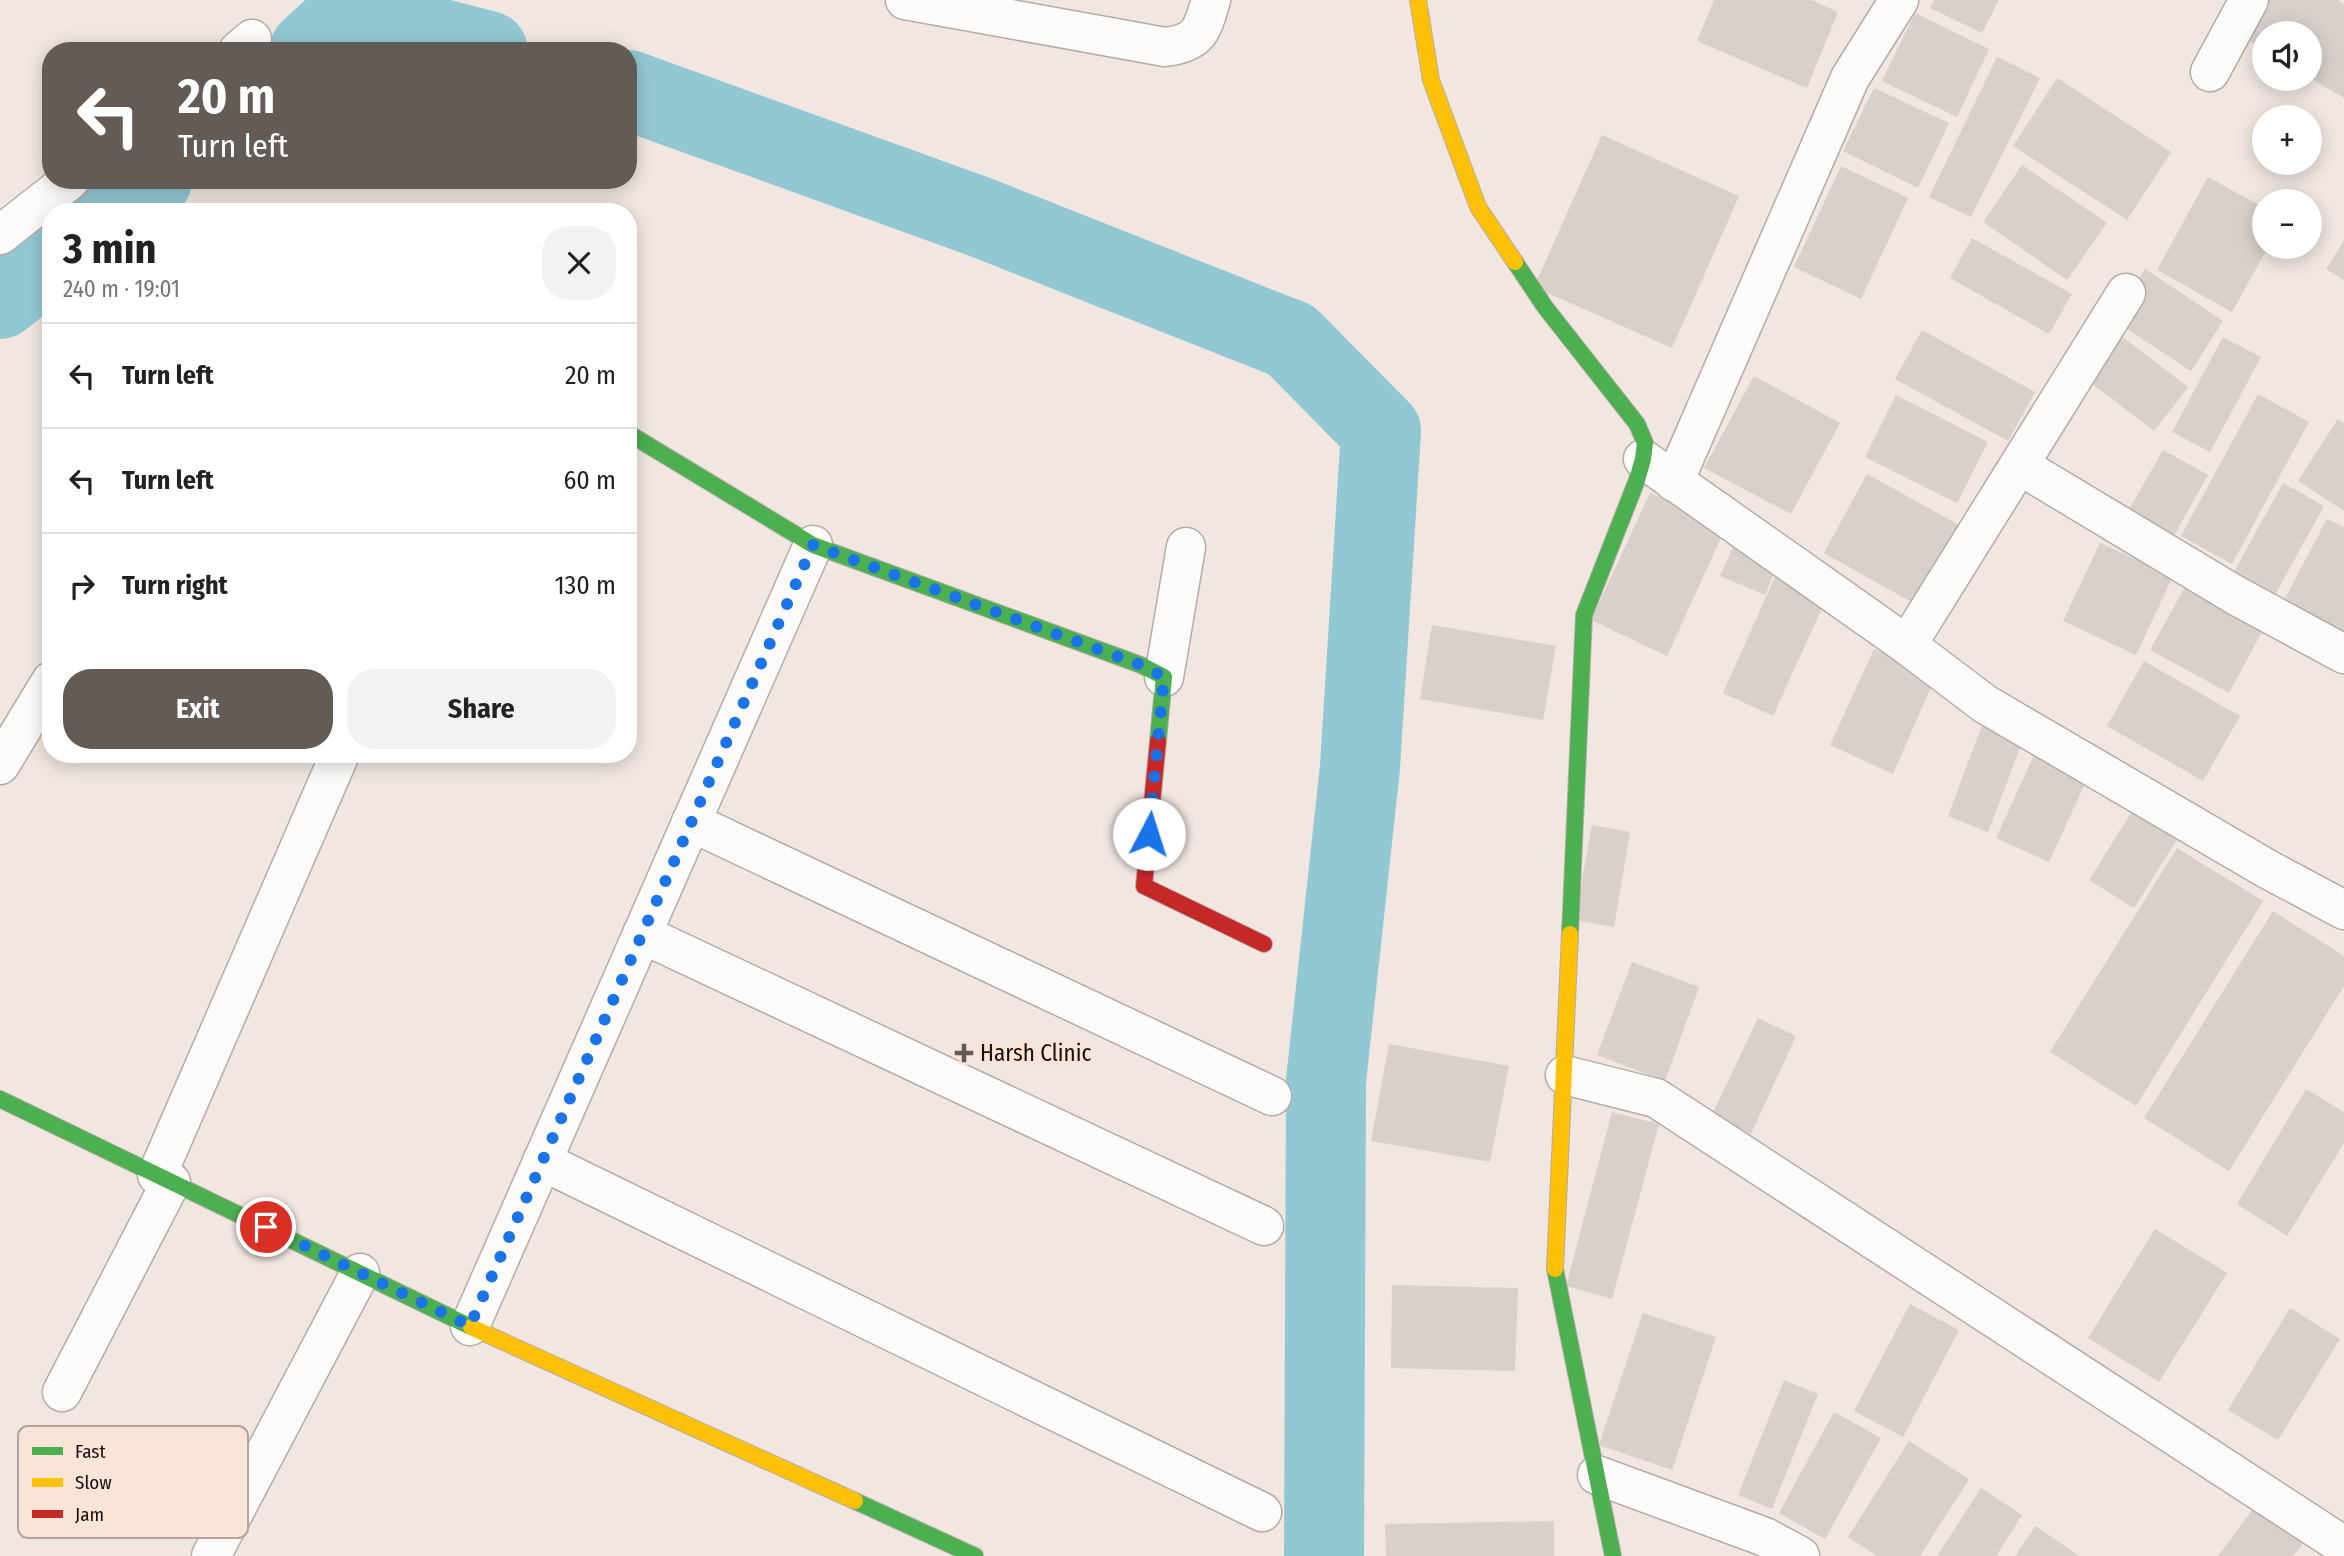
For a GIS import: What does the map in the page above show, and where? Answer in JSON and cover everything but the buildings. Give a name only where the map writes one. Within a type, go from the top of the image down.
[{"type":"street","points":[[905,0],[1165,47],[1183,45],[1194,38],[1205,21],[1211,0]]},
{"type":"street","points":[[1418,0],[1432,80],[1478,207],[1545,307],[1637,424],[1645,443],[1637,480],[1584,615],[1555,1273],[1613,1556]]},
{"type":"street","points":[[1674,482],[1850,78],[1899,0]]},
{"type":"street","points":[[2210,72],[2249,0]]},
{"type":"street","points":[[0,235],[59,189]]},
{"type":"street","points":[[1907,645],[2126,293]]},
{"type":"street","points":[[637,438],[813,545],[1141,665],[1164,677]]},
{"type":"street","points":[[1643,458],[1907,645],[1985,704],[2269,870],[2344,910]]},
{"type":"street","points":[[2019,465],[2235,595],[2344,654]]},
{"type":"street","points":[[470,1326],[813,545]]},
{"type":"street","points":[[1186,547],[1164,677],[1144,886],[1264,944]]},
{"type":"street","points":[[0,765],[42,696]]},
{"type":"street","points":[[62,1392],[164,1178],[336,763]]},
{"type":"street","points":[[691,822],[1272,1096]]},
{"type":"street","points":[[642,934],[1264,1226]]},
{"type":"street","points":[[1565,1075],[1656,1098],[2344,1546]]},
{"type":"street","points":[[0,1099],[470,1326],[975,1556]]},
{"type":"street","points":[[542,1161],[1262,1512]]},
{"type":"street","points":[[248,1487],[360,1273]]},
{"type":"street","points":[[1597,1475],[1765,1537],[1800,1556]]},
{"type":"street","points":[[212,1556],[221,1538]]},
{"type":"waterway","points":[[319,42],[348,15],[453,42]]},
{"type":"waterway","points":[[637,93],[980,217],[1291,340],[1381,431],[1360,767],[1326,1081],[1324,1556]]},
{"type":"waterway","points":[[123,203],[140,189]]},
{"type":"waterway","points":[[0,299],[42,266]]},
{"type":"traffic: fast","points":[[1515,262],[1545,307],[1637,424],[1645,443],[1637,480],[1584,615],[1570,934]]},
{"type":"traffic: fast","points":[[637,438],[813,545],[1141,665],[1164,677],[1158,741]]},
{"type":"traffic: fast","points":[[0,1099],[471,1327]]},
{"type":"traffic: fast","points":[[1555,1269],[1613,1556]]},
{"type":"traffic: fast","points":[[855,1501],[975,1556]]},
{"type":"traffic: slow","points":[[1418,0],[1431,80],[1478,207],[1515,262]]},
{"type":"traffic: slow","points":[[1555,1269],[1570,934]]},
{"type":"traffic: slow","points":[[471,1327],[855,1501]]},
{"type":"traffic: jam","points":[[1158,741],[1144,886],[1264,944]]},
{"type":"place","name":"Harsh Clinic","points":[[964,1053]]},
{"type":"route","points":[[266,1227],[470,1326],[813,545],[1141,665],[1164,677],[1149,834]]}]
